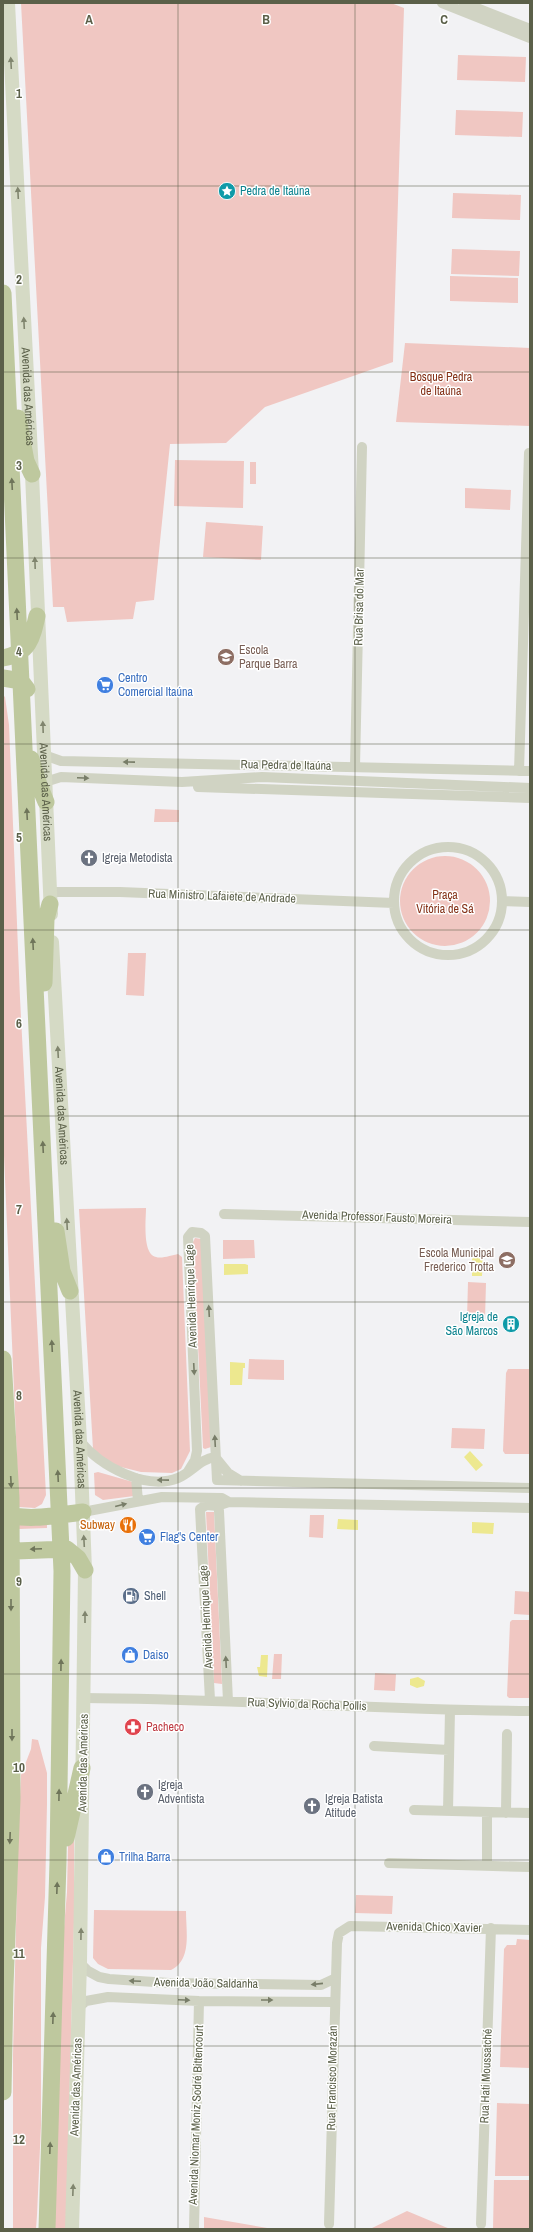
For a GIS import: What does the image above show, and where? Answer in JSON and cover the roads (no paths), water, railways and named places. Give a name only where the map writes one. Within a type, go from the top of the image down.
[{"type":"highway","name":"Avenida das Américas","points":[[3,293],[61,1548],[58,1862],[46,2229]]},
{"type":"highway","points":[[5,333],[11,352],[23,450],[32,474]]},
{"type":"highway","points":[[3,658],[19,653],[30,641],[37,616]]},
{"type":"highway","points":[[3,678],[20,681],[27,689],[30,758],[38,785],[46,802]]},
{"type":"highway","points":[[38,1053],[44,1019],[46,919],[50,898]]},
{"type":"highway","points":[[45,1186],[52,1207],[62,1271],[70,1291]]},
{"type":"highway","points":[[3,1359],[12,1799],[5,1986],[3,2092]]},
{"type":"highway","points":[[7,1515],[60,1515],[82,1512]]},
{"type":"highway","points":[[7,1553],[61,1548],[71,1551],[78,1558],[84,1570]]},
{"type":"highway","points":[[3,1760],[7,1783],[12,1799]]},
{"type":"highway","points":[[58,1862],[64,1847],[82,1768]]},
{"type":"main road","name":"Avenida das Américas","points":[[8,3],[32,474],[50,898],[70,1291],[80,1441],[84,1570],[84,1698],[80,1963],[72,2229]]},
{"type":"street","points":[[442,3],[530,38]]},
{"type":"street","points":[[464,3],[530,29]]},
{"type":"street","name":"Rua Brisa do Mar","points":[[355,766],[362,447]]},
{"type":"street","points":[[519,770],[529,453]]},
{"type":"street","name":"Rua Pedra de Itaúna","points":[[44,755],[61,761],[355,766],[530,771]]},
{"type":"street","points":[[157,763],[156,781],[185,786],[530,798]]},
{"type":"street","points":[[182,763],[182,782]]},
{"type":"street","name":"Rua Pedra de Itaúna","points":[[45,782],[61,777],[182,782],[262,778],[530,788]]},
{"type":"street","points":[[446,847],[463,849],[479,857],[491,869],[499,884],[502,901],[498,919],[485,940],[475,948],[458,954],[439,955],[422,949],[407,937],[398,922],[394,903],[396,886],[403,871],[414,858],[430,850],[446,847]]},
{"type":"street","name":"Rua Ministro Lafaiete de Andrade","points":[[50,898],[120,892],[394,903]]},
{"type":"street","points":[[502,901],[530,902]]},
{"type":"street","name":"Avenida Professor Fausto Moreira","points":[[224,1214],[530,1222]]},
{"type":"street","name":"Avenida Henrique Lage","points":[[187,1473],[195,1460],[197,1451],[188,1237],[192,1232],[197,1232],[206,1236],[217,1480],[241,1481]]},
{"type":"street","points":[[80,1441],[89,1453],[102,1462],[136,1478],[173,1480],[187,1473],[204,1460],[215,1457],[228,1473],[241,1481],[530,1488]]},
{"type":"street","points":[[136,1478],[138,1501]]},
{"type":"street","points":[[82,1512],[162,1497],[222,1498],[230,1502]]},
{"type":"street","points":[[218,1506],[230,1502],[530,1508]]},
{"type":"street","name":"Avenida Henrique Lage","points":[[210,1700],[200,1509],[206,1505],[218,1506],[228,1701]]},
{"type":"street","name":"Rua Sylvio da Rocha Pollis","points":[[84,1698],[210,1700],[450,1710],[530,1711]]},
{"type":"street","points":[[448,1811],[450,1710]]},
{"type":"street","points":[[506,1813],[507,1734]]},
{"type":"street","points":[[374,1746],[449,1750]]},
{"type":"street","points":[[414,1810],[530,1813]]},
{"type":"street","points":[[486,1865],[487,1813]]},
{"type":"street","points":[[389,1863],[530,1867]]},
{"type":"street","name":"Avenida Chico Xavier","points":[[340,1933],[350,1926],[530,1930]]},
{"type":"street","name":"Rua Hati Moussatché","points":[[481,2224],[491,1928]]},
{"type":"street","name":"Rua Francisco Morazán","points":[[329,2224],[337,1943],[340,1933]]},
{"type":"street","name":"Avenida João Saldanha","points":[[80,1963],[88,1971],[99,1977],[169,1983],[321,1985],[336,1978]]},
{"type":"street","points":[[168,1999],[169,1983]]},
{"type":"street","name":"Avenida João Saldanha","points":[[78,2008],[86,2001],[98,1997],[199,2001],[335,2002]]},
{"type":"street","name":"Avenida Niomar Moniz Sodré Bittencourt","points":[[194,2229],[199,2001]]},
{"type":"place","name":"Pedra de Itaúna","points":[[227,191]]},
{"type":"place","name":"Escola Parque Barra","points":[[226,657]]},
{"type":"place","name":"Centro Comercial Itaúna","points":[[105,685]]},
{"type":"place","name":"Igreja Metodista","points":[[89,858]]},
{"type":"place","name":"Escola Municipal Frederico Trotta","points":[[507,1260]]},
{"type":"place","name":"Igreja de São Marcos","points":[[511,1324]]},
{"type":"place","name":"Subway","points":[[128,1525]]},
{"type":"place","name":"Flag's Center","points":[[147,1537]]},
{"type":"place","name":"Shell","points":[[131,1596]]},
{"type":"place","name":"Daiso","points":[[130,1655]]},
{"type":"place","name":"Pacheco","points":[[133,1727]]},
{"type":"place","name":"Igreja Adventista","points":[[145,1792]]},
{"type":"place","name":"Igreja Batista Atitude","points":[[312,1806]]},
{"type":"place","name":"Trilha Barra","points":[[106,1857]]},
{"type":"park label","name":"Bosque Pedra de Itaúna","points":[[441,384]]},
{"type":"park label","name":"Praça Vitória de Sá","points":[[445,902]]}]
